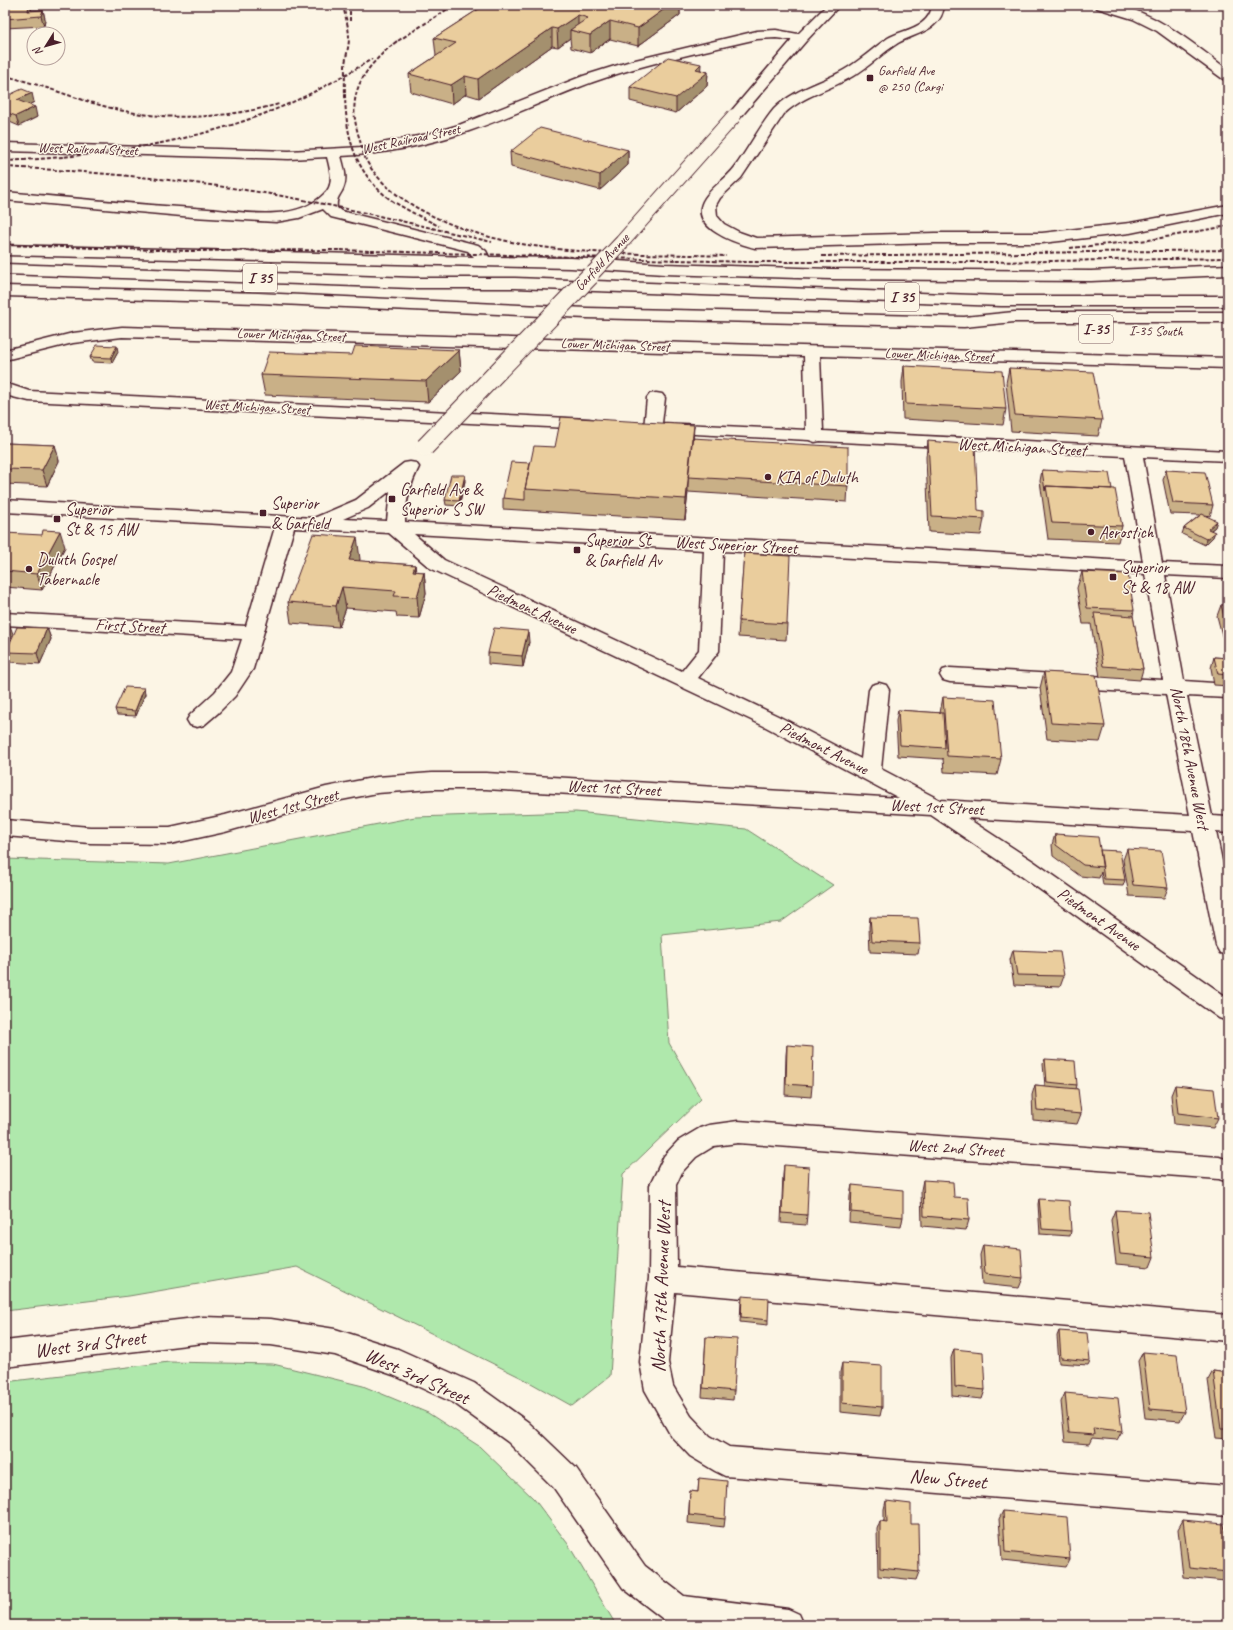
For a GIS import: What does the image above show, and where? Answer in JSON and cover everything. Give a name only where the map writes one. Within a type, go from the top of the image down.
[{"type":"main road","points":[[806,15],[828,5]]},
{"type":"main road","name":"Garfield Avenue","points":[[396,529],[396,506],[400,485],[410,467],[425,447],[622,242],[801,38],[834,5]]},
{"type":"main road","points":[[938,5],[938,12],[936,16],[923,28],[900,36],[848,74],[811,91],[786,105],[777,115],[737,174],[711,199],[708,210],[710,218],[721,230],[742,240],[755,243],[935,238],[1042,238],[1130,228],[1228,209]]},
{"type":"main road","points":[[1101,5],[1138,16],[1169,34],[1228,76]]},
{"type":"main road","points":[[746,36],[788,23]]},
{"type":"main road","name":"West Railroad Street","points":[[5,147],[289,155],[362,150],[396,145],[464,128],[588,79],[636,64],[746,36],[776,34],[801,38]]},
{"type":"main road","points":[[5,196],[193,213],[276,218],[286,217],[306,212],[329,198],[336,189],[338,181],[333,152]]},
{"type":"main road","points":[[329,198],[330,209],[336,214],[473,248],[481,254],[482,262]]},
{"type":"main road","points":[[5,250],[482,262],[571,262],[664,269],[831,274],[1138,276],[1228,270]]},
{"type":"main road","name":"I 35","points":[[5,269],[413,283],[515,283],[1000,301],[1228,301]]},
{"type":"main road","points":[[1000,301],[1228,290]]},
{"type":"main road","name":"I 35","points":[[5,291],[258,298],[586,313],[964,322],[1014,317],[1228,317]]},
{"type":"main road","name":"I-35 South","points":[[964,322],[1145,332],[1228,332]]},
{"type":"main road","name":"Lower Michigan Street","points":[[5,355],[73,338],[122,332],[160,332],[1228,363]]},
{"type":"main road","points":[[812,351],[815,436]]},
{"type":"main road","name":"West Michigan Street","points":[[5,388],[13,392],[29,396],[606,425]]},
{"type":"main road","name":"West Michigan Street","points":[[656,398],[645,427],[1228,456]]},
{"type":"main road","name":"North 18th Avenue West","points":[[1133,452],[1175,688],[1228,946]]},
{"type":"main road","points":[[315,524],[362,504],[410,467]]},
{"type":"main road","name":"West Superior Street","points":[[5,506],[396,529],[928,555],[1153,569],[1228,572]]},
{"type":"main road","points":[[197,720],[218,704],[243,669],[286,522]]},
{"type":"main road","name":"Piedmont Avenue","points":[[396,529],[437,564],[771,721],[935,807],[1225,1002]]},
{"type":"main road","points":[[685,681],[710,651],[714,544]]},
{"type":"main road","name":"First Street","points":[[5,620],[254,633]]},
{"type":"main road","points":[[950,675],[1228,691]]},
{"type":"main road","points":[[870,772],[879,690]]},
{"type":"main road","name":"West 1st Street","points":[[5,828],[80,835],[173,835],[223,824],[376,785],[421,780],[486,781],[1228,825]]},
{"type":"main road","name":"West 2nd Street","points":[[687,1149],[709,1136],[738,1132],[1219,1168],[1228,1171]]},
{"type":"main road","name":"North 17th Avenue West","points":[[681,1426],[659,1390],[654,1362],[663,1278],[663,1185],[673,1164],[687,1149]]},
{"type":"main road","points":[[663,1278],[1228,1328]]},
{"type":"main road","name":"West 3rd Street","points":[[5,1354],[203,1330],[270,1332],[335,1342],[391,1361],[464,1393],[518,1432],[565,1478],[634,1576],[678,1611],[788,1625]]},
{"type":"main road","name":"New Street","points":[[681,1426],[700,1446],[725,1461],[1228,1502]]},
{"type":"green space","points":[[576,812],[746,829],[833,885],[781,922],[662,935],[669,1043],[701,1099],[623,1174],[610,1376],[572,1406],[522,1378],[297,1267],[129,1296],[5,1311],[5,859],[169,864],[415,817]]},
{"type":"green space","points":[[169,1362],[273,1364],[363,1386],[428,1413],[479,1446],[534,1499],[568,1544],[616,1625],[5,1625],[5,1382]]},
{"type":"building","points":[[5,5],[29,5],[28,11],[43,10],[41,16],[5,19]]},
{"type":"building","points":[[485,5],[670,5],[638,28],[610,21],[590,35],[570,30],[588,18],[578,15],[557,29],[552,28],[478,79],[465,76],[451,85],[409,74],[456,43],[434,38]]},
{"type":"building","points":[[668,57],[701,64],[696,69],[708,72],[676,98],[630,87]]},
{"type":"building","points":[[22,89],[32,93],[17,100],[35,107],[16,116],[5,112],[5,97]]},
{"type":"building","points":[[540,128],[628,150],[600,175],[510,152]]},
{"type":"building","points":[[97,345],[117,346],[111,358],[90,357]]},
{"type":"building","points":[[355,346],[459,350],[426,381],[261,375],[269,352],[352,355]]},
{"type":"building","points":[[904,366],[1002,371],[1006,409],[906,404]]},
{"type":"building","points":[[1009,368],[1093,372],[1102,420],[1015,415]]},
{"type":"building","points":[[561,417],[694,425],[686,499],[525,489],[534,446],[555,447]]},
{"type":"building","points":[[692,438],[848,447],[848,486],[688,477]]},
{"type":"building","points":[[928,441],[975,445],[978,510],[984,511],[984,519],[932,516]]},
{"type":"building","points":[[5,443],[55,445],[42,470],[5,469]]},
{"type":"building","points":[[511,462],[530,463],[525,489],[525,500],[503,498]]},
{"type":"building","points":[[1042,470],[1109,473],[1112,489],[1046,486],[1045,491]]},
{"type":"building","points":[[1166,470],[1205,472],[1213,505],[1173,503]]},
{"type":"building","points":[[451,475],[465,475],[459,501],[445,500]]},
{"type":"building","points":[[1046,486],[1115,489],[1122,526],[1052,523]]},
{"type":"building","points":[[1202,514],[1217,521],[1208,529],[1215,532],[1206,539],[1184,528]]},
{"type":"building","points":[[43,530],[60,531],[37,574],[5,571],[5,533],[42,535]]},
{"type":"building","points":[[313,534],[357,537],[349,560],[415,565],[413,571],[424,572],[417,597],[394,596],[396,591],[342,587],[336,606],[288,602]]},
{"type":"building","points":[[744,553],[790,556],[787,624],[739,621]]},
{"type":"building","points":[[1082,572],[1128,574],[1134,610],[1087,608]]},
{"type":"building","points":[[1221,605],[1228,605],[1228,628],[1227,628]]},
{"type":"building","points":[[1094,613],[1133,616],[1143,669],[1103,666]]},
{"type":"building","points":[[5,623],[9,623],[5,632]]},
{"type":"building","points":[[17,627],[47,628],[37,653],[6,652]]},
{"type":"building","points":[[494,628],[528,631],[522,656],[488,653]]},
{"type":"building","points":[[1214,657],[1228,658],[1228,675],[1218,674]]},
{"type":"building","points":[[1044,672],[1096,675],[1105,726],[1051,723]]},
{"type":"building","points":[[125,687],[144,688],[135,711],[115,709]]},
{"type":"building","points":[[943,697],[995,700],[1001,759],[947,756]]},
{"type":"building","points":[[898,710],[943,713],[945,748],[900,745]]},
{"type":"building","points":[[1055,834],[1098,837],[1103,867],[1083,865],[1056,845]]},
{"type":"building","points":[[1127,849],[1161,851],[1168,888],[1133,885]]},
{"type":"building","points":[[1100,850],[1120,851],[1125,880],[1104,879]]},
{"type":"building","points":[[870,917],[918,918],[920,943],[872,941]]},
{"type":"building","points":[[1013,950],[1060,952],[1064,976],[1017,975]]},
{"type":"building","points":[[787,1045],[813,1047],[812,1086],[786,1084]]},
{"type":"building","points":[[1045,1059],[1075,1061],[1077,1085],[1047,1082]]},
{"type":"building","points":[[1035,1085],[1078,1089],[1081,1114],[1037,1110]]},
{"type":"building","points":[[1175,1085],[1214,1089],[1218,1118],[1178,1113]]},
{"type":"building","points":[[784,1165],[809,1167],[807,1215],[782,1213]]},
{"type":"building","points":[[923,1180],[953,1182],[954,1197],[968,1198],[969,1220],[924,1216]]},
{"type":"building","points":[[852,1185],[903,1190],[903,1217],[851,1212]]},
{"type":"building","points":[[1039,1199],[1069,1201],[1071,1231],[1042,1229]]},
{"type":"building","points":[[1115,1210],[1148,1212],[1154,1257],[1120,1254]]},
{"type":"building","points":[[983,1245],[1021,1249],[1023,1278],[985,1274]]},
{"type":"building","points":[[742,1296],[769,1298],[768,1320],[741,1317]]},
{"type":"building","points":[[1059,1331],[1087,1333],[1090,1361],[1061,1358]]},
{"type":"building","points":[[706,1337],[737,1339],[734,1391],[703,1388]]},
{"type":"building","points":[[954,1349],[983,1352],[985,1390],[955,1387]]},
{"type":"building","points":[[1143,1352],[1177,1355],[1185,1412],[1150,1409]]},
{"type":"building","points":[[842,1363],[882,1366],[882,1407],[842,1403]]},
{"type":"building","points":[[1213,1371],[1228,1373],[1228,1429],[1221,1429]]},
{"type":"building","points":[[1065,1393],[1118,1398],[1122,1431],[1093,1428],[1094,1435],[1069,1433]]},
{"type":"building","points":[[699,1478],[727,1481],[725,1519],[689,1515],[690,1491],[698,1492]]},
{"type":"building","points":[[886,1501],[911,1504],[911,1524],[918,1524],[919,1572],[880,1568],[880,1521],[887,1522]]},
{"type":"building","points":[[1003,1511],[1067,1517],[1070,1559],[1005,1552]]},
{"type":"building","points":[[1183,1520],[1224,1524],[1228,1551],[1228,1572],[1189,1568]]},
{"type":"railway","points":[[343,5],[349,38],[345,75]]},
{"type":"railway","points":[[350,5],[350,21]]},
{"type":"railway","points":[[395,43],[454,5]]},
{"type":"railway","points":[[395,43],[375,61],[360,82],[354,107],[355,121],[366,160],[383,182],[405,200],[421,210],[456,226],[493,238],[531,245],[609,253],[726,256]]},
{"type":"railway","points":[[345,75],[372,59]]},
{"type":"railway","points":[[5,161],[41,159],[113,151],[184,138],[218,129],[286,105],[345,75]]},
{"type":"railway","points":[[345,75],[345,106],[347,123],[356,157],[365,173],[376,187],[391,200],[439,226]]},
{"type":"railway","points":[[5,76],[107,107],[150,115],[193,117],[236,113],[279,104]]},
{"type":"railway","points":[[5,167],[144,177],[247,190],[335,206],[492,242]]},
{"type":"railway","points":[[1070,248],[1149,240],[1228,226]]},
{"type":"railway","points":[[5,245],[188,251],[338,250],[746,262],[992,262],[1228,258]]},
{"type":"railway","points":[[822,256],[1228,250]]},
{"type":"place","name":"Garfield Ave @ 250 (Cargi","points":[[870,78]]},
{"type":"place","name":"KIA of Duluth","points":[[768,477]]},
{"type":"place","name":"Garfield Ave & Superior S SW","points":[[392,499]]},
{"type":"place","name":"Superior & Garfield","points":[[263,513]]},
{"type":"place","name":"Superior St & 15 AW","points":[[57,519]]},
{"type":"place","name":"Aerostich","points":[[1091,532]]},
{"type":"place","name":"Superior St & Garfield Av","points":[[577,550]]},
{"type":"place","name":"Duluth Gospel Tabernacle","points":[[29,569]]},
{"type":"place","name":"Superior St & 18 AW","points":[[1113,577]]}]
